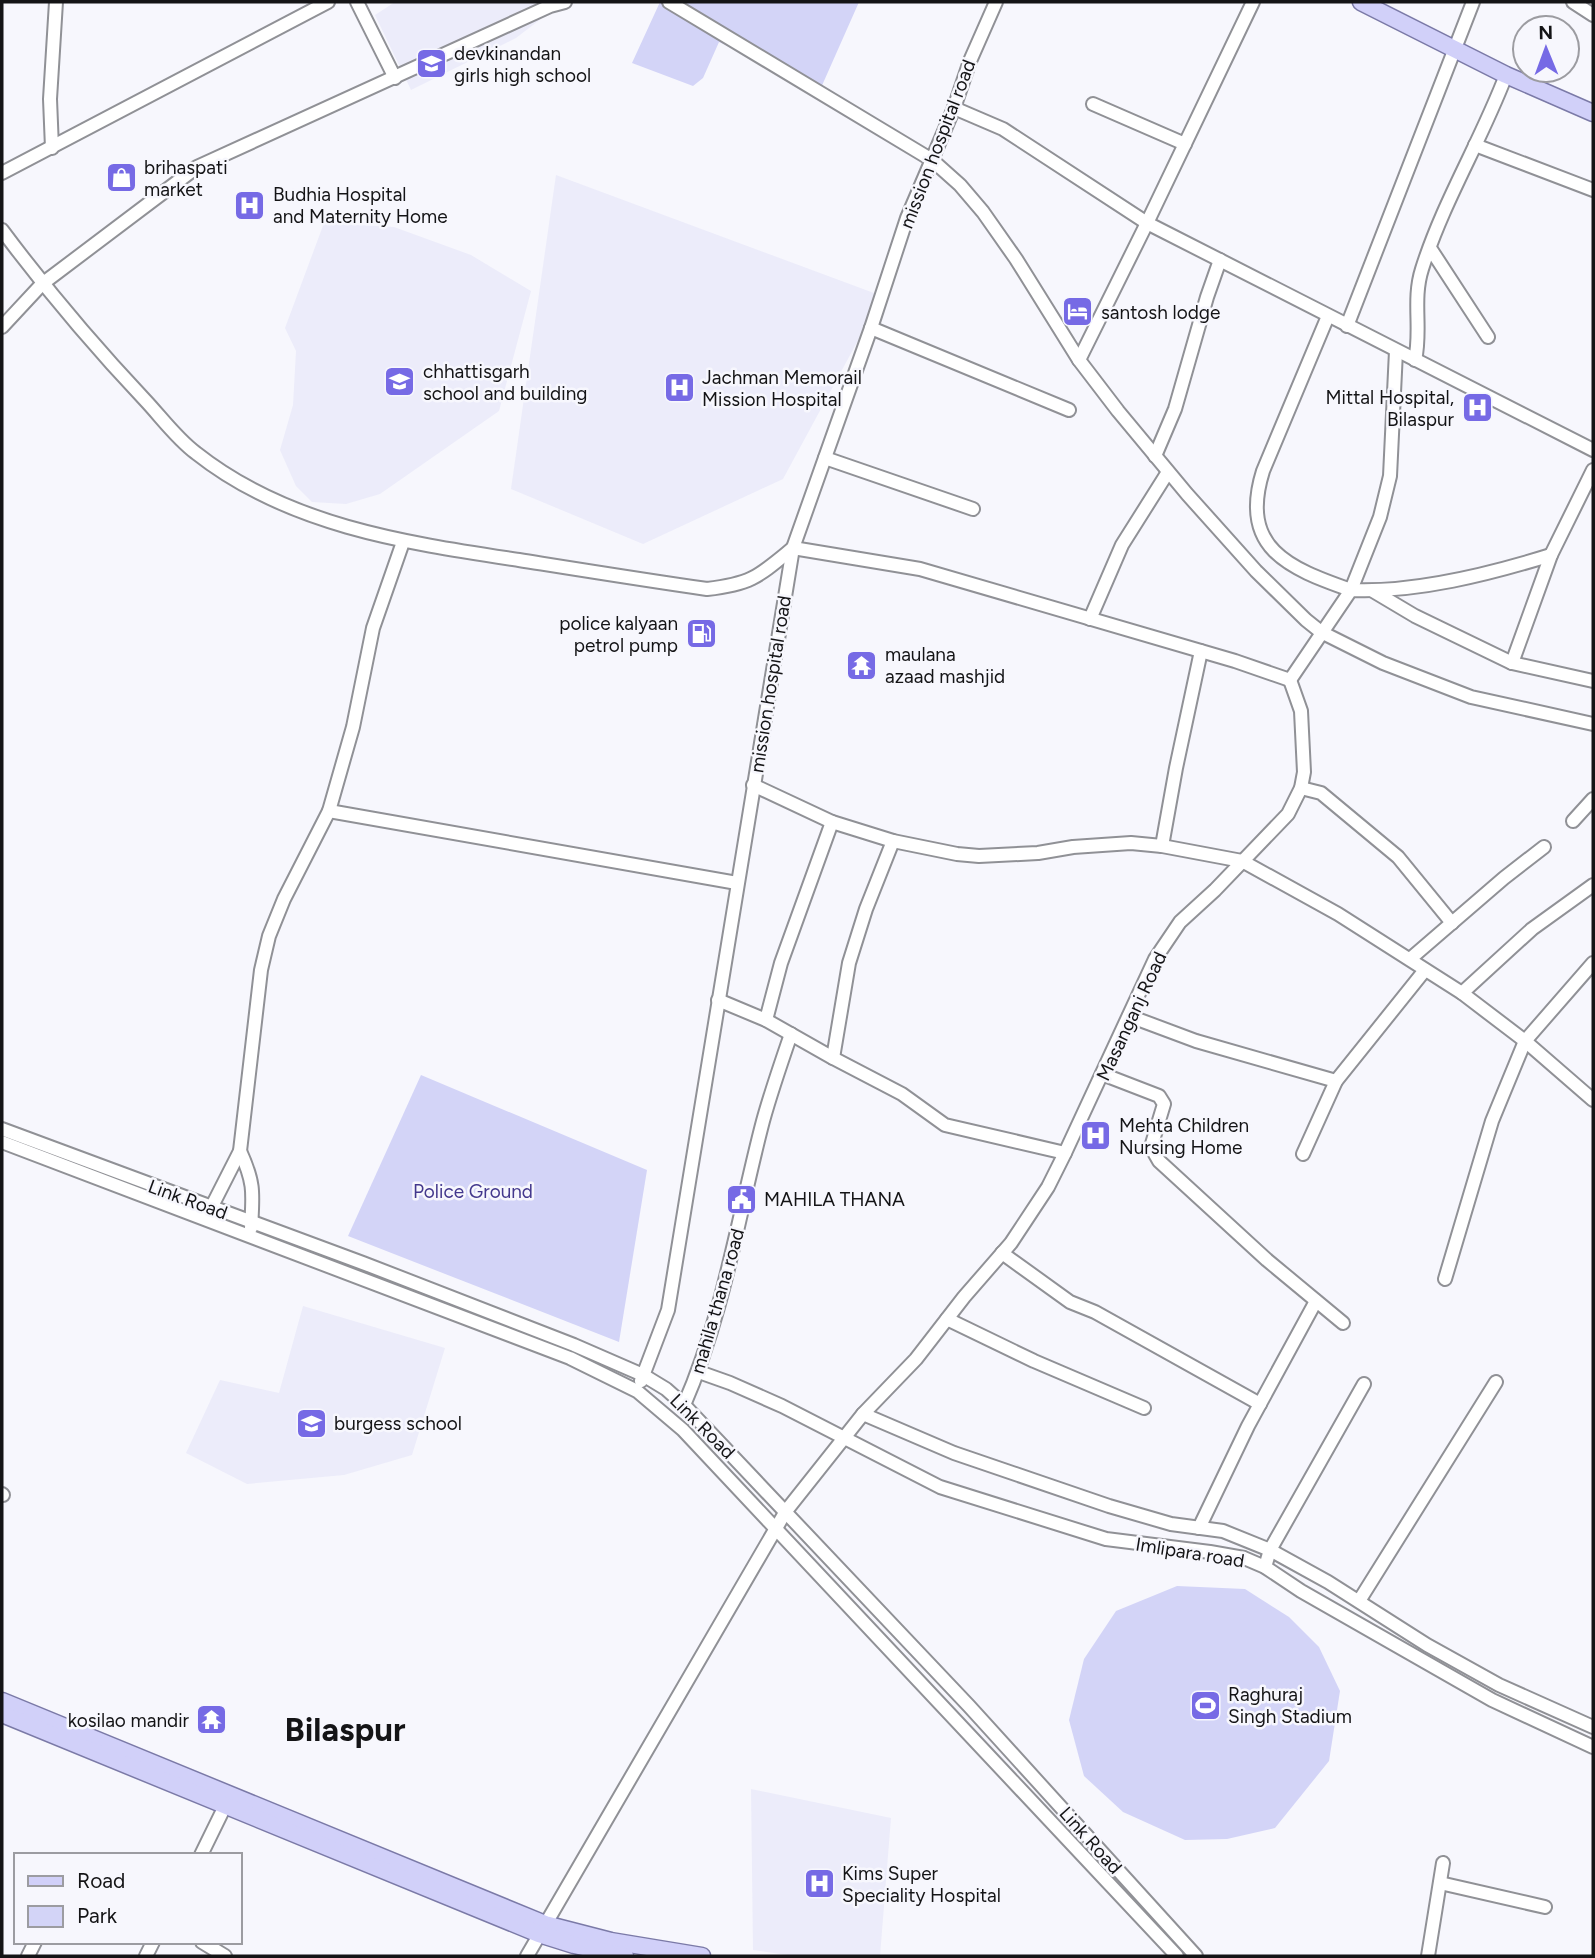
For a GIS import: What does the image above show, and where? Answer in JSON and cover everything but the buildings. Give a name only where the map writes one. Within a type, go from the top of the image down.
[{"type":"main road","points":[[1361,2],[1506,75],[1593,113]]},
{"type":"main road","points":[[2,1701],[542,1929]]},
{"type":"main road","points":[[2,1714],[225,1806],[542,1929],[613,1952],[702,1956]]},
{"type":"street","points":[[52,148],[50,99],[56,2]]},
{"type":"street","points":[[2,173],[328,2]]},
{"type":"street","points":[[357,2],[395,78]]},
{"type":"street","points":[[2,327],[42,284],[197,167],[550,6],[565,2]]},
{"type":"street","points":[[669,2],[932,160],[960,185],[1016,259],[1079,360],[1155,456],[1256,571],[1321,632],[1383,663],[1471,697],[1593,724]]},
{"type":"street","name":"mission hospital road","points":[[637,1391],[668,1310],[793,548],[907,218],[996,2]]},
{"type":"street","points":[[1079,360],[1253,2]]},
{"type":"street","points":[[1347,326],[1473,2]]},
{"type":"street","points":[[1573,2],[1593,15]]},
{"type":"street","points":[[1415,360],[1419,341],[1416,290],[1430,248],[1506,75]]},
{"type":"street","points":[[1093,104],[1185,144]]},
{"type":"street","points":[[954,108],[1003,129],[1147,223],[1593,450]]},
{"type":"street","points":[[1475,145],[1593,190]]},
{"type":"street","points":[[2,230],[42,284],[110,363],[195,453],[251,489],[325,521],[403,542],[707,589],[735,586],[758,577],[793,548],[920,569],[1201,651],[1290,680],[1352,590],[1380,517],[1390,477],[1396,351]]},
{"type":"street","points":[[1430,248],[1488,337]]},
{"type":"street","points":[[1155,456],[1175,409],[1220,260]]},
{"type":"street","points":[[1328,316],[1263,471],[1257,492],[1255,507],[1258,525],[1269,545],[1286,562],[1320,579],[1352,590],[1373,591],[1467,578],[1551,555]]},
{"type":"street","points":[[871,328],[1069,410]]},
{"type":"street","points":[[825,458],[973,509]]},
{"type":"street","points":[[1512,663],[1551,555],[1593,470]]},
{"type":"street","points":[[1090,619],[1122,545],[1168,472]]},
{"type":"street","points":[[205,1220],[240,1151],[261,970],[269,936],[284,899],[329,811],[353,727],[373,628],[403,542]]},
{"type":"street","points":[[1373,591],[1415,616],[1512,663],[1593,681]]},
{"type":"street","points":[[1162,846],[1201,651]]},
{"type":"street","name":"Masanganj Road","points":[[527,1956],[786,1511],[863,1413],[916,1359],[1002,1253],[1048,1187],[1155,959],[1180,922],[1215,890],[1288,814],[1301,788],[1304,739],[1301,711],[1290,680]]},
{"type":"street","points":[[753,785],[832,822],[893,841],[957,854],[979,856],[1038,853],[1131,843],[1242,861],[1338,914],[1462,993],[1525,1041],[1593,1100]]},
{"type":"street","points":[[1301,788],[1321,793],[1398,857],[1452,923]]},
{"type":"street","points":[[1573,821],[1593,799]]},
{"type":"street","points":[[329,811],[737,883]]},
{"type":"street","points":[[766,1020],[781,962],[832,822]]},
{"type":"street","points":[[833,1058],[849,963],[866,909],[893,841]]},
{"type":"street","points":[[1410,959],[1544,847]]},
{"type":"street","points":[[1462,993],[1532,929],[1593,885]]},
{"type":"street","points":[[1445,1279],[1492,1122],[1525,1041],[1593,964]]},
{"type":"street","points":[[1303,1154],[1336,1081],[1425,970]]},
{"type":"street","points":[[718,1000],[766,1020],[902,1094],[945,1125],[1065,1153]]},
{"type":"street","points":[[1129,1016],[1196,1041],[1336,1081]]},
{"type":"street","name":"mahila thana road","points":[[684,1405],[699,1372],[730,1265],[763,1121],[791,1034]]},
{"type":"street","points":[[1102,1074],[1162,1099],[1163,1111],[1153,1140],[1153,1153],[1267,1260],[1343,1323]]},
{"type":"street","name":"Link Road","points":[[2,1129],[561,1340],[666,1389],[786,1511],[977,1715],[1196,1956]]},
{"type":"street","name":"Link Road","points":[[2,1142],[570,1359],[637,1391],[683,1430],[1177,1956]]},
{"type":"street","points":[[240,1151],[252,1176],[254,1194],[251,1237]]},
{"type":"street","points":[[1002,1253],[1070,1301],[1095,1312],[1260,1404]]},
{"type":"street","points":[[1199,1528],[1260,1404],[1316,1301]]},
{"type":"street","points":[[947,1319],[1034,1362],[1144,1408]]},
{"type":"street","name":"Imlipara road","points":[[699,1372],[757,1394],[940,1487],[1107,1539],[1210,1552],[1244,1559],[1265,1567],[1301,1591],[1492,1700],[1593,1747]]},
{"type":"street","points":[[1359,1601],[1496,1382]]},
{"type":"street","points":[[1265,1567],[1270,1550],[1364,1384]]},
{"type":"street","name":"Imlipara road","points":[[863,1413],[954,1453],[1109,1506],[1171,1524],[1223,1531],[1270,1550],[1359,1601],[1427,1645],[1499,1685],[1593,1727]]},
{"type":"street","points":[[202,1853],[225,1806]]},
{"type":"street","points":[[1428,1956],[1443,1863]]},
{"type":"street","points":[[1440,1883],[1545,1907]]},
{"type":"street","points":[[205,1944],[225,1956]]},
{"type":"shaded area","name":"devkinandan girls high school","points":[[395,2],[563,2],[516,38],[411,90],[375,15]]},
{"type":"shaded area","name":"Jachman Memorail Mission Hospital","points":[[556,175],[882,296],[783,479],[643,544],[511,489]]},
{"type":"shaded area","name":"chhattisgarh school and building","points":[[324,223],[394,227],[471,255],[531,291],[499,411],[380,494],[346,504],[312,502],[296,486],[280,450],[293,405],[296,351],[285,328]]},
{"type":"shaded area","name":"burgess school","points":[[303,1306],[445,1348],[412,1455],[344,1475],[247,1484],[186,1453],[220,1380],[279,1393]]},
{"type":"shaded area","name":"Kims Super Speciality Hospital","points":[[751,1789],[891,1818],[880,1956],[794,1956],[753,1950]]},
{"type":"green space","points":[[660,2],[859,2],[820,90],[719,42],[703,78],[693,86],[632,63]]},
{"type":"green space","name":"Police Ground","points":[[421,1075],[647,1170],[619,1342],[348,1236]]},
{"type":"green space","name":"Raghuraj Singh Stadium","points":[[1177,1586],[1245,1589],[1289,1617],[1319,1647],[1340,1691],[1329,1761],[1275,1828],[1227,1839],[1185,1840],[1123,1812],[1084,1776],[1069,1720],[1084,1659],[1116,1611]]},
{"type":"place","name":"devkinandan girls high school","points":[[431,64]]},
{"type":"place","name":"brihaspati market","points":[[121,178]]},
{"type":"place","name":"Budhia Hospital and Maternity Home","points":[[250,205]]},
{"type":"place","name":"santosh lodge","points":[[1078,312]]},
{"type":"place","name":"chhattisgarh school and building","points":[[400,382]]},
{"type":"place","name":"Jachman Memorail Mission Hospital","points":[[679,388]]},
{"type":"place","name":"Mittal Hospital, Bilaspur","points":[[1477,408]]},
{"type":"place","name":"police kalyaan petrol pump","points":[[701,634]]},
{"type":"place","name":"maulana azaad mashjid","points":[[862,665]]},
{"type":"place","name":"Mehta Children Nursing Home","points":[[1096,1136]]},
{"type":"place","name":"MAHILA THANA","points":[[741,1199]]},
{"type":"place","name":"burgess school","points":[[311,1423]]},
{"type":"place","name":"Raghuraj Singh Stadium","points":[[1205,1705]]},
{"type":"place","name":"kosilao mandir","points":[[212,1720]]},
{"type":"place","name":"Kims Super Speciality Hospital","points":[[819,1884]]},
{"type":"district","name":"Bilaspur","points":[[345,1729]]}]
